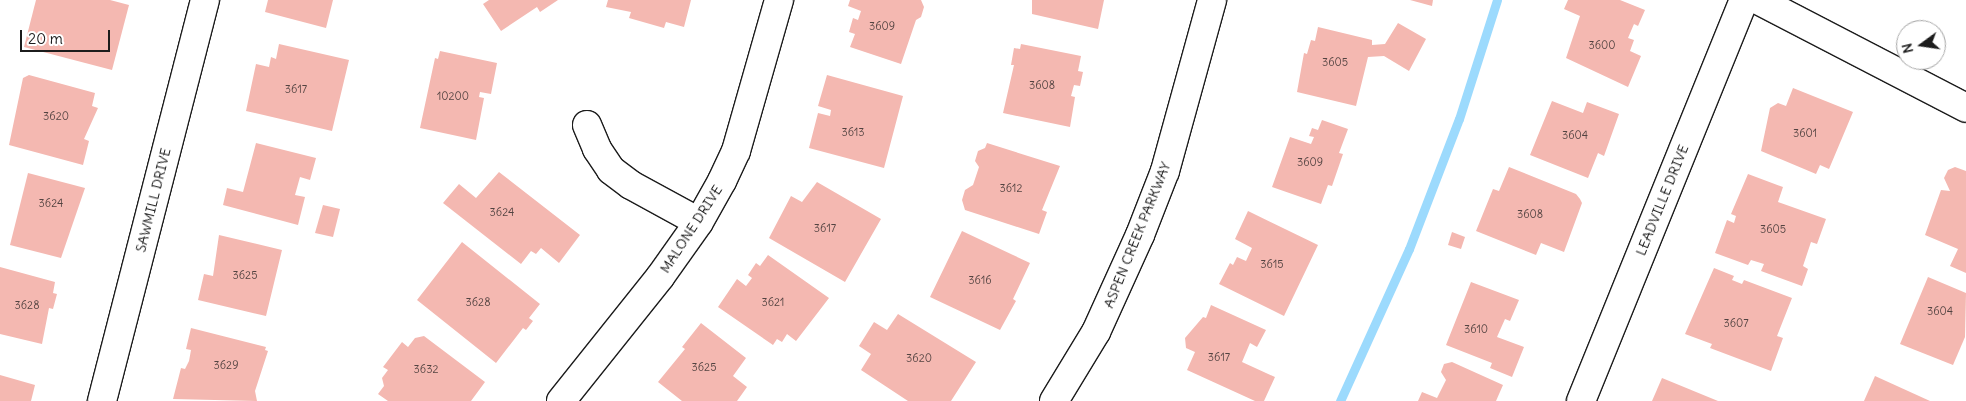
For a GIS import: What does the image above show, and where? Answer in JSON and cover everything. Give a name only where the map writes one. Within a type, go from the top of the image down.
[{"type":"street","name":"SAWMILL DRIVE","points":[[102,401],[205,0]]},
{"type":"street","name":"MALONE DRIVE","points":[[561,401],[660,277],[699,222],[736,151],[779,0]]},
{"type":"street","name":"ASPEN CREEK PARKWAY","points":[[1054,401],[1096,332],[1140,235],[1165,170],[1212,0]]},
{"type":"street","name":"LEADVILLE DRIVE","points":[[1581,401],[1744,0]]},
{"type":"street","points":[[1758,0],[1966,108]]},
{"type":"street","points":[[587,125],[597,149],[611,170],[631,185],[699,222]]},
{"type":"building","points":[[36,0],[110,0],[129,5],[112,70],[24,47]]},
{"type":"building","points":[[268,0],[333,0],[326,28],[265,12]]},
{"type":"building","points":[[489,0],[558,0],[540,12],[537,7],[501,31],[483,4]]},
{"type":"building","points":[[608,0],[691,0],[684,27],[666,22],[664,28],[629,18],[631,12],[606,7]]},
{"type":"building","points":[[850,0],[921,0],[924,7],[921,17],[916,20],[901,64],[850,47],[855,34],[849,32],[853,18],[858,20],[861,11],[848,6]]},
{"type":"building","points":[[1032,0],[1104,0],[1098,29],[1032,14]]},
{"type":"building","points":[[1410,0],[1433,0],[1432,6]]},
{"type":"building","points":[[1568,0],[1620,0],[1645,10],[1638,26],[1634,24],[1628,38],[1634,40],[1630,51],[1641,56],[1628,87],[1566,58],[1580,16],[1564,9]]},
{"type":"building","points":[[1398,23],[1426,39],[1409,71],[1384,56],[1368,57],[1356,106],[1297,92],[1304,53],[1307,54],[1311,40],[1315,41],[1318,27],[1372,40],[1372,45],[1385,44]]},
{"type":"building","points":[[279,44],[349,60],[332,131],[246,111],[256,64],[269,67],[271,57],[276,59]]},
{"type":"building","points":[[1021,44],[1081,56],[1078,71],[1083,72],[1080,86],[1074,85],[1071,96],[1075,97],[1070,127],[1003,113],[1014,65],[1011,65],[1014,48],[1020,49]]},
{"type":"building","points":[[440,51],[497,63],[491,94],[480,92],[479,97],[484,98],[476,140],[420,128],[435,58],[438,59]]},
{"type":"building","points":[[29,75],[95,93],[92,106],[98,108],[84,139],[89,141],[83,165],[9,145],[23,78]]},
{"type":"building","points":[[827,75],[903,96],[884,168],[809,148],[818,113],[830,116],[831,110],[818,106]]},
{"type":"building","points":[[1793,88],[1853,112],[1829,169],[1820,165],[1816,174],[1761,151],[1770,108],[1778,103],[1786,106]]},
{"type":"building","points":[[1552,101],[1583,113],[1587,102],[1619,114],[1604,156],[1598,153],[1588,178],[1530,155]]},
{"type":"building","points":[[1322,120],[1348,129],[1339,153],[1343,154],[1332,186],[1328,185],[1321,204],[1272,187],[1290,137],[1311,144],[1314,137],[1309,136],[1312,128],[1318,130]]},
{"type":"building","points":[[256,143],[316,158],[310,180],[300,177],[295,195],[305,197],[298,225],[223,205],[227,188],[243,192]]},
{"type":"building","points":[[987,143],[1060,166],[1042,210],[1047,212],[1039,234],[965,210],[962,200],[965,190],[973,185],[979,167],[975,161],[978,151],[985,148]]},
{"type":"building","points":[[1509,167],[1576,194],[1580,199],[1582,203],[1564,252],[1541,243],[1536,255],[1476,231],[1493,189],[1499,191]]},
{"type":"building","points":[[1955,167],[1966,171],[1966,273],[1950,266],[1958,249],[1925,235],[1941,190],[1950,191],[1944,178],[1948,170]]},
{"type":"building","points":[[499,172],[580,235],[559,263],[541,248],[536,254],[531,251],[521,264],[443,203],[459,184],[476,198]]},
{"type":"building","points":[[28,173],[85,188],[61,258],[10,245]]},
{"type":"building","points":[[1748,174],[1783,187],[1778,202],[1826,219],[1817,244],[1811,242],[1803,266],[1808,269],[1802,286],[1761,271],[1764,264],[1751,260],[1748,265],[1715,253],[1727,220],[1734,223],[1736,216],[1731,214]]},
{"type":"building","points":[[817,182],[881,219],[845,282],[769,238],[791,196],[802,202]]},
{"type":"building","points":[[323,205],[340,209],[333,237],[315,233]]},
{"type":"building","points":[[1248,211],[1318,245],[1284,316],[1219,284],[1230,263],[1233,265],[1237,257],[1246,261],[1252,248],[1235,239]]},
{"type":"building","points":[[962,231],[1030,263],[1013,299],[1016,301],[1000,330],[930,297]]},
{"type":"building","points":[[1452,232],[1465,237],[1461,249],[1448,245]]},
{"type":"building","points":[[219,235],[282,250],[266,316],[198,300],[204,274],[213,276]]},
{"type":"building","points":[[462,242],[540,304],[529,318],[533,321],[526,330],[523,328],[496,363],[417,300]]},
{"type":"building","points":[[768,255],[829,298],[796,341],[787,334],[782,342],[777,339],[773,345],[718,307],[737,279],[746,286],[752,278],[748,275],[756,263],[760,266]]},
{"type":"building","points":[[0,267],[55,282],[53,293],[57,294],[53,309],[49,308],[42,344],[0,334]]},
{"type":"building","points":[[1714,268],[1734,276],[1732,280],[1742,284],[1744,280],[1792,298],[1777,336],[1783,338],[1771,371],[1710,348],[1712,344],[1685,334]]},
{"type":"building","points":[[1928,277],[1966,293],[1965,337],[1953,365],[1900,344]]},
{"type":"building","points":[[1471,282],[1519,300],[1510,321],[1505,319],[1497,337],[1524,347],[1512,377],[1490,368],[1492,363],[1446,345]]},
{"type":"building","points":[[1211,305],[1266,330],[1257,347],[1250,343],[1242,362],[1275,377],[1264,401],[1255,401],[1187,370],[1195,352],[1186,348],[1185,338],[1203,317],[1206,318]]},
{"type":"building","points":[[898,314],[976,362],[951,401],[908,401],[861,370],[871,354],[859,346],[874,322],[887,330]]},
{"type":"building","points":[[701,323],[746,358],[733,376],[747,387],[737,401],[682,401],[658,382],[685,349],[682,347]]},
{"type":"building","points":[[191,328],[266,347],[265,350],[268,351],[255,391],[257,401],[173,399],[181,368],[185,369],[189,361],[191,350],[186,349]]},
{"type":"building","points":[[424,336],[485,382],[471,401],[388,401],[378,394],[384,386],[382,378],[388,370],[383,367],[402,342],[408,347],[415,338]]},
{"type":"building","points":[[1452,362],[1503,385],[1496,401],[1418,401],[1422,392],[1437,398],[1446,380],[1441,372],[1444,364]]},
{"type":"building","points":[[0,375],[35,385],[31,401],[0,401]]},
{"type":"building","points":[[1875,376],[1930,401],[1864,401]]},
{"type":"building","points":[[1662,378],[1718,401],[1652,401]]},
{"type":"waterway","points":[[1340,401],[1409,249],[1459,119],[1497,0]]}]
